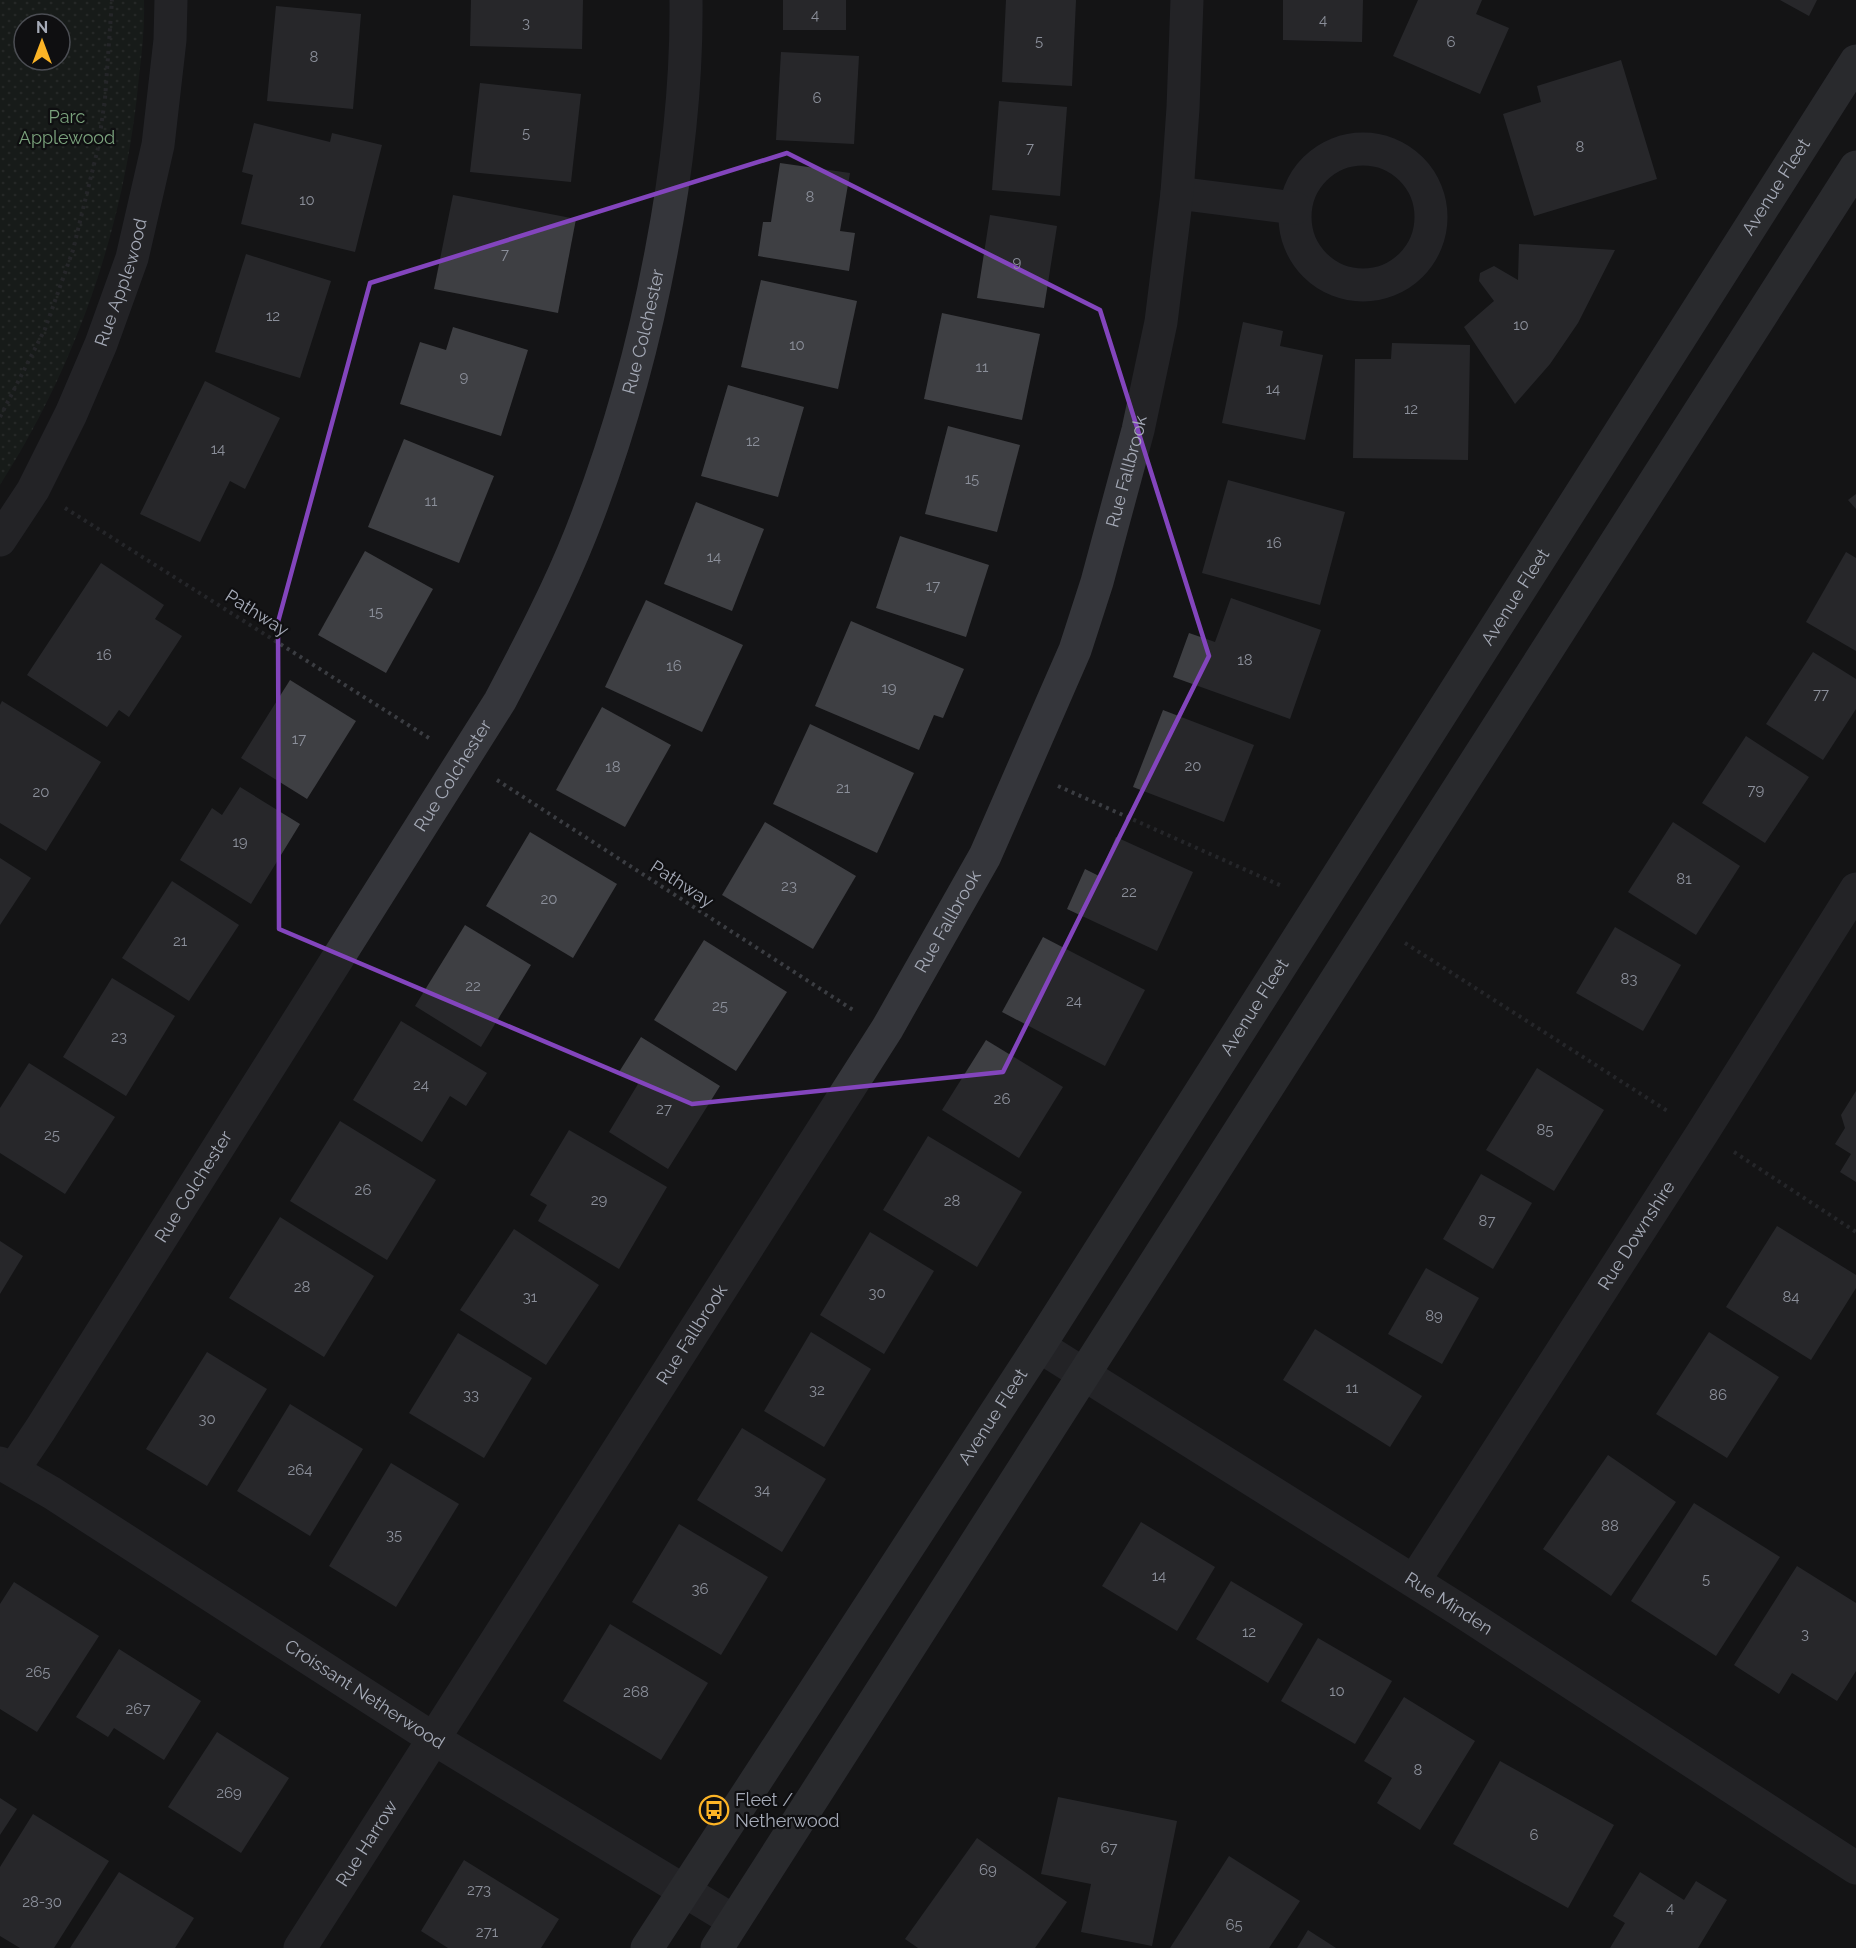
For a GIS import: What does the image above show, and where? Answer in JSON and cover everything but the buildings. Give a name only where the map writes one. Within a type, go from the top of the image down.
[{"type":"main road","name":"Avenue Fleet","points":[[647,1948],[1039,1346],[1856,61]]},
{"type":"main road","points":[[717,1948],[1856,168]]},
{"type":"street","name":"Rue Applewood","points":[[0,540],[33,490],[71,414],[101,344],[132,258],[158,145],[170,40],[171,0]]},
{"type":"street","name":"Rue Colchester","points":[[6,1467],[494,711],[546,613],[581,535],[613,449],[640,353],[669,210],[681,123],[687,44],[686,0]]},
{"type":"street","name":"Rue Fallbrook","points":[[434,1739],[887,1029],[985,856],[1075,650],[1097,582],[1138,430],[1161,322],[1177,193],[1187,0]]},
{"type":"street","points":[[1356,149],[1378,150],[1399,159],[1416,174],[1428,194],[1432,216],[1428,238],[1418,258],[1402,273],[1381,283],[1359,285],[1337,280],[1318,268],[1304,251],[1296,230],[1295,207],[1302,186],[1315,168],[1334,155],[1356,149]]},
{"type":"street","points":[[1177,193],[1295,207]]},
{"type":"street","name":"Rue Downshire","points":[[1414,1581],[1703,1132],[1856,889]]},
{"type":"street","name":"Rue Minden","points":[[1039,1346],[1414,1581],[1856,1868]]},
{"type":"street","name":"Croissant Netherwood","points":[[6,1467],[52,1493],[434,1739],[734,1921]]},
{"type":"street","name":"Rue Harrow","points":[[300,1948],[434,1739]]},
{"type":"path","points":[[0,417],[45,329],[73,250],[98,148],[105,99],[112,0]]},
{"type":"path","name":"Pathway","points":[[64,507],[435,742]]},
{"type":"path","name":"Pathway","points":[[494,778],[857,1012]]},
{"type":"path","points":[[1054,784],[1285,888]]},
{"type":"path","points":[[1398,938],[1672,1114]]},
{"type":"path","points":[[1728,1148],[1856,1232]]},
{"type":"highlighted area","points":[[787,153],[1100,310],[1209,656],[1003,1072],[692,1104],[279,929],[278,622],[370,283]]},
{"type":"green space","name":"Parc Applewood","points":[[0,0],[144,0],[142,49],[132,131],[123,184],[110,237],[75,340],[28,438],[0,485]]},
{"type":"place","name":"Fleet / Netherwood","points":[[714,1810]]}]
